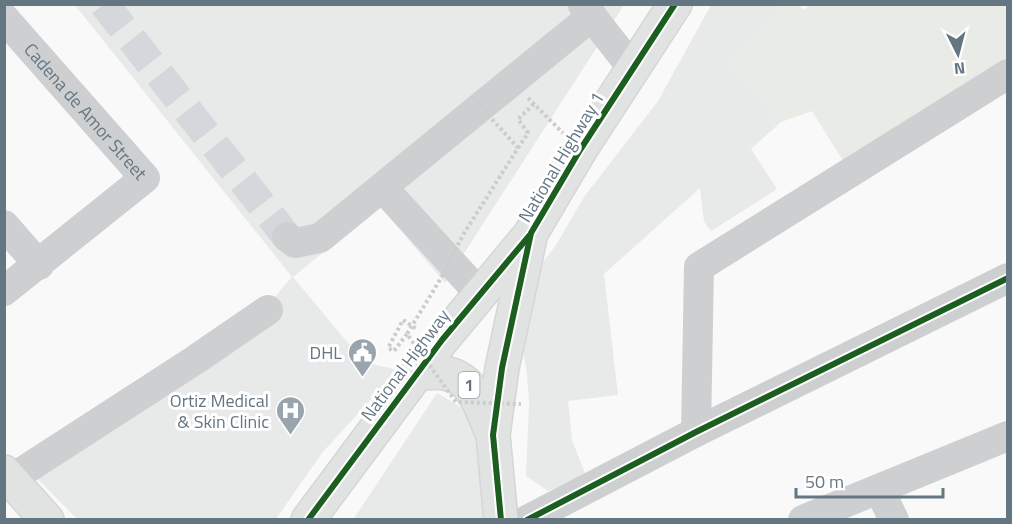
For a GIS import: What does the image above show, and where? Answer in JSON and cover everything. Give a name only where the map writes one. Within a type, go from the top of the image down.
[{"type":"main road","name":"National Highway 1","points":[[501,519],[493,435],[502,368],[531,233],[580,150],[675,4]]},
{"type":"main road","name":"National Highway","points":[[308,519],[442,340],[531,233]]},
{"type":"main road","name":"1","points":[[442,340],[471,364],[486,369],[502,368]]},
{"type":"main road","name":"National Highway","points":[[417,374],[433,371],[449,373],[464,380],[475,393],[493,435]]},
{"type":"main road","points":[[8,475],[47,519]]},
{"type":"street","points":[[287,237],[295,243],[320,238],[510,81],[588,10],[633,69]]},
{"type":"street","name":"Cadena de Amor Street","points":[[4,18],[145,178],[4,291]]},
{"type":"street","points":[[696,432],[699,267],[1008,74]]},
{"type":"street","points":[[383,188],[480,294]]},
{"type":"street","points":[[4,225],[39,265]]},
{"type":"street","points":[[527,519],[696,432],[1008,278]]},
{"type":"street","points":[[8,475],[195,360],[268,310]]},
{"type":"street","points":[[803,519],[1008,436]]},
{"type":"street","points":[[879,489],[894,519]]},
{"type":"path","points":[[510,81],[580,150]]},
{"type":"path","points":[[472,97],[518,148]]},
{"type":"path","points":[[403,320],[388,348],[394,351],[407,334],[441,278],[463,235],[528,133],[518,118],[534,104]]},
{"type":"path","points":[[407,334],[456,402],[521,404]]},
{"type":"shaded area","points":[[810,4],[1007,5],[1007,66],[847,167],[812,111],[781,122],[731,65],[782,5],[798,5],[805,10]]},
{"type":"shaded area","points":[[75,5],[624,5],[445,283],[380,206],[293,277],[364,362],[398,370],[322,453],[276,519],[77,519],[25,466],[265,308],[292,277]]},
{"type":"shaded area","points":[[711,5],[782,5],[731,65],[781,122],[751,149],[777,189],[711,231],[704,222],[700,188],[604,274],[618,395],[568,401],[572,440],[586,476],[548,491],[526,476],[529,403],[527,373],[520,334],[537,270],[556,245],[584,197],[658,101]]},
{"type":"shaded area","points":[[437,393],[466,410],[479,442],[489,519],[353,520]]},
{"type":"tunnel","points":[[104,4],[287,237]]},
{"type":"cycle path","points":[[501,520],[493,435],[502,368],[531,233],[580,150],[675,4]]},
{"type":"cycle path","points":[[308,520],[442,340],[529,236]]},
{"type":"cycle path","points":[[527,520],[696,432],[1008,278]]},
{"type":"place","name":"DHL","points":[[363,378]]},
{"type":"place","name":"Ortiz Medical & Skin Clinic","points":[[290,436]]}]
